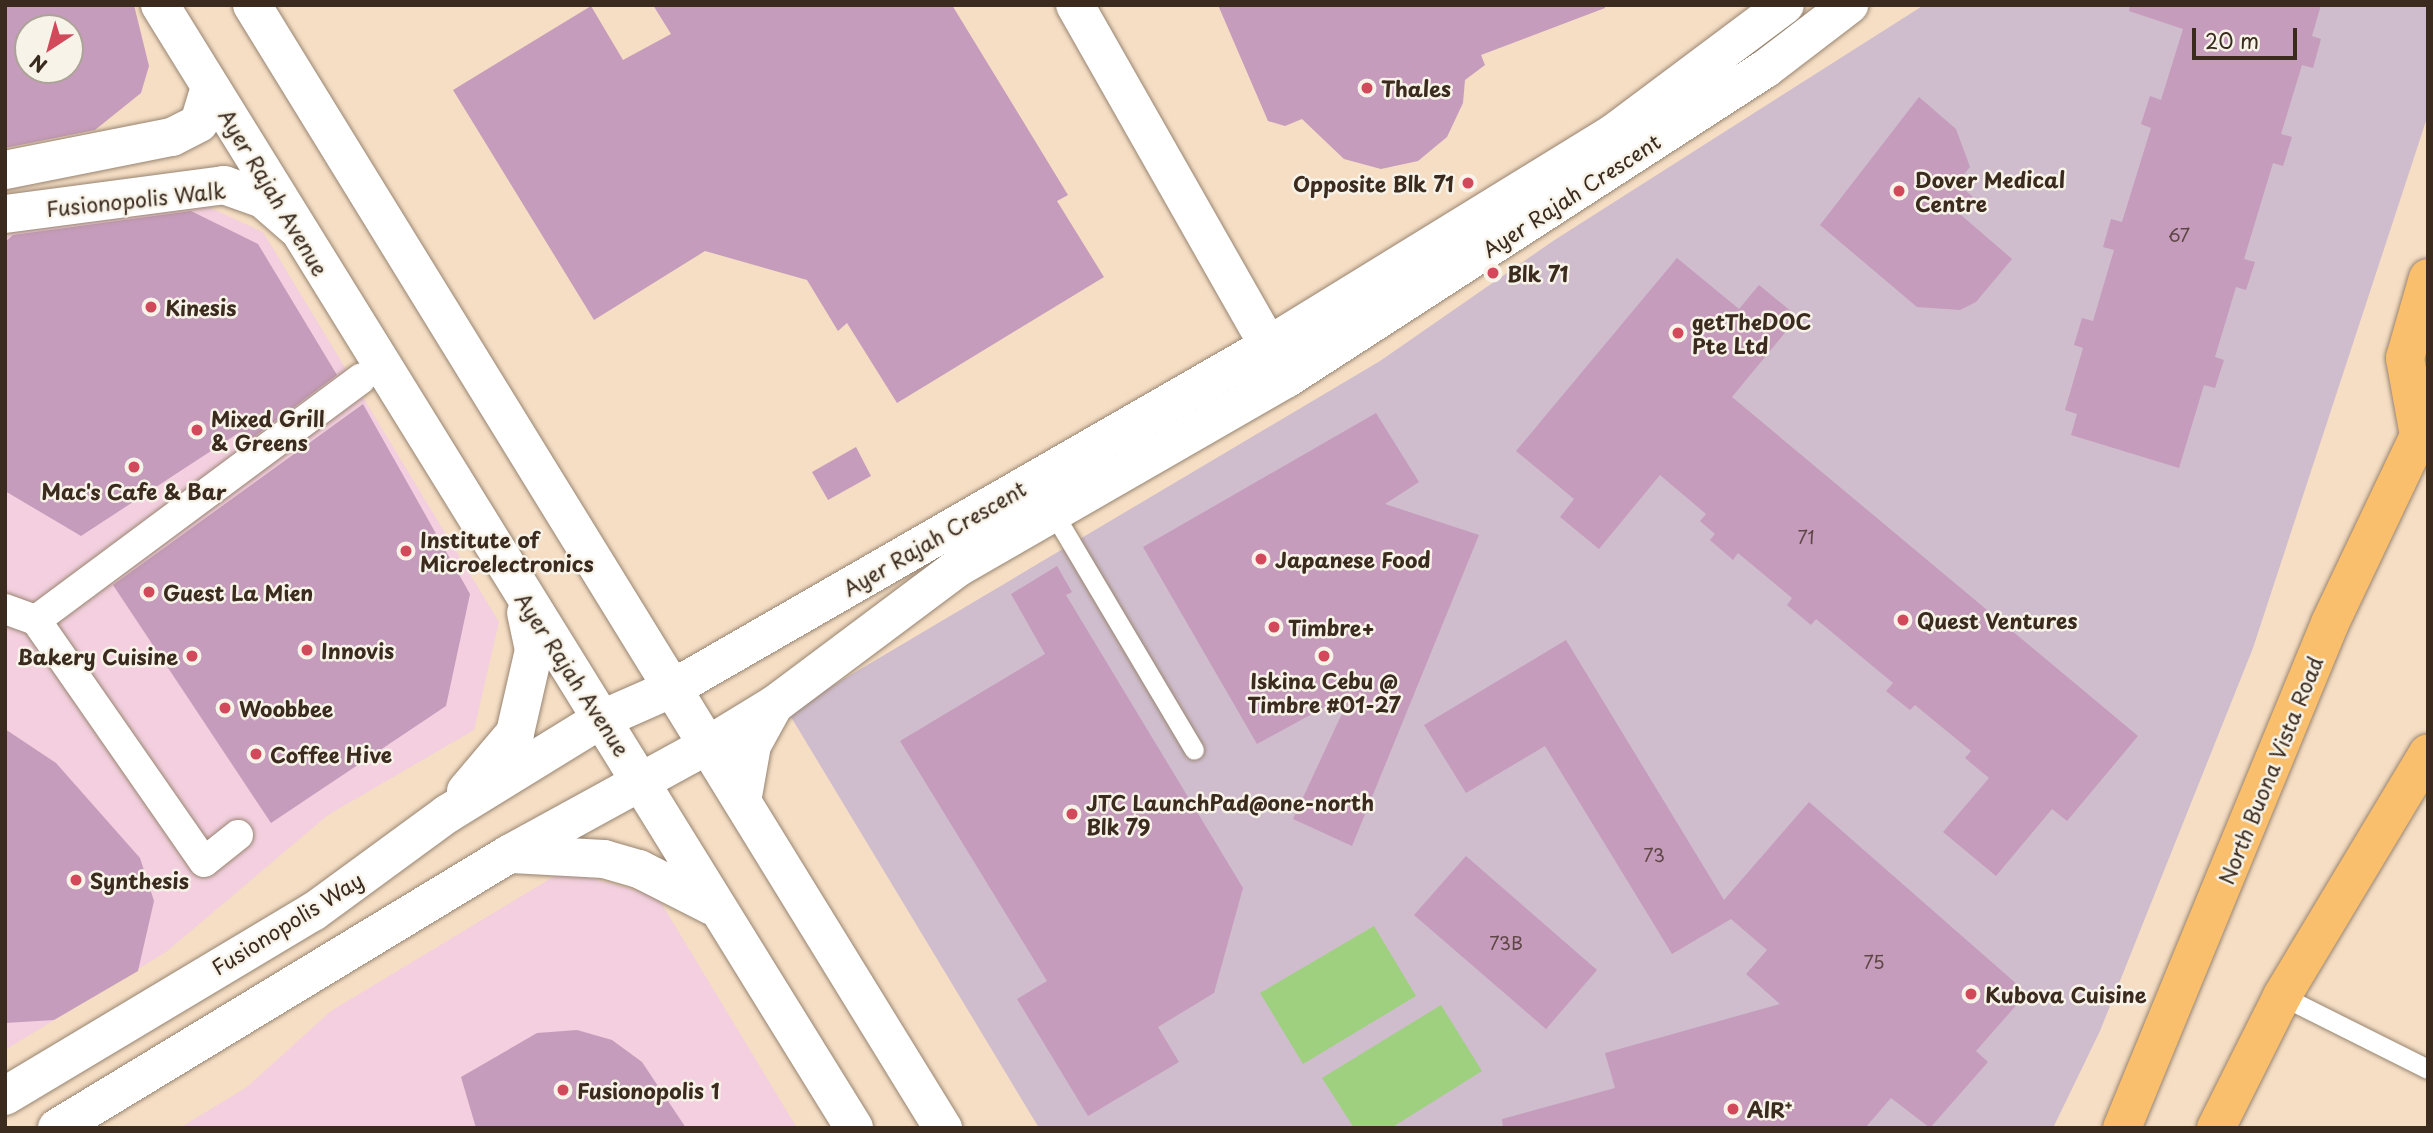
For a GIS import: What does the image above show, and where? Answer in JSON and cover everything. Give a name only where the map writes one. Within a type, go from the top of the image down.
[{"type":"main road","points":[[2423,426],[2405,358],[2428,278]]},
{"type":"main road","name":"North Buona Vista Road","points":[[2122,1128],[2330,623],[2423,426]]},
{"type":"main road","points":[[2217,1128],[2282,996],[2428,753]]},
{"type":"street","name":"Ayer Rajah Avenue","points":[[160,5],[598,721],[643,780],[712,906],[854,1128]]},
{"type":"street","points":[[252,5],[743,796],[943,1128]]},
{"type":"street","points":[[1075,5],[1266,346],[1289,377]]},
{"type":"street","name":"Ayer Rajah Crescent","points":[[598,721],[675,687],[1266,346],[1615,132],[1785,5]]},
{"type":"street","name":"Ayer Rajah Crescent","points":[[643,780],[774,705],[957,568],[1289,377],[1765,69],[1849,5]]},
{"type":"street","points":[[5,170],[172,137],[199,123],[211,88]]},
{"type":"street","name":"Fusionopolis Walk","points":[[5,214],[224,185],[263,199],[296,228]]},
{"type":"street","points":[[36,620],[361,379]]},
{"type":"street","points":[[447,814],[515,733],[534,650],[522,597]]},
{"type":"street","points":[[5,609],[36,620],[204,862],[238,835]]},
{"type":"street","points":[[743,796],[751,745],[774,705]]},
{"type":"street","name":"Fusionopolis Way","points":[[5,1096],[313,912],[447,814],[598,721]]},
{"type":"street","points":[[57,1128],[509,854],[643,780]]},
{"type":"street","points":[[509,854],[604,859],[639,869],[712,906]]},
{"type":"lane","points":[[1054,514],[1194,750]]},
{"type":"lane","points":[[2282,996],[2428,1069]]},
{"type":"shaded area","points":[[1924,5],[2428,5],[2428,115],[2253,648],[2100,1031],[2053,1128],[1039,1128],[788,712],[1380,361],[1553,241]]},
{"type":"shaded area","points":[[171,190],[263,232],[499,622],[474,730],[328,815],[166,952],[5,1050],[5,239],[23,219]]},
{"type":"shaded area","points":[[563,871],[657,896],[797,1128],[180,1128],[247,1087],[331,1011]]},
{"type":"green space","points":[[1374,926],[1416,996],[1303,1064],[1260,993]]},
{"type":"green space","points":[[1441,1005],[1482,1071],[1391,1128],[1354,1128],[1322,1078]]},
{"type":"building","points":[[5,5],[134,5],[149,66],[141,93],[95,130],[5,148]]},
{"type":"building","points":[[653,5],[952,5],[1068,195],[1057,201],[1104,277],[897,403],[847,323],[838,331],[807,280],[705,251],[594,320],[453,90],[591,6],[623,60],[671,34]]},
{"type":"building","name":"Thales","points":[[1218,5],[1605,5],[1605,8],[1481,55],[1485,65],[1465,80],[1463,103],[1447,137],[1418,161],[1381,169],[1344,159],[1302,119],[1285,126],[1268,121]]},
{"type":"building","points":[[2130,5],[2321,5],[2312,36],[2321,39],[2313,68],[2302,65],[2281,134],[2292,137],[2283,166],[2273,163],[2244,259],[2255,262],[2246,290],[2236,287],[2215,357],[2224,360],[2215,388],[2204,385],[2179,468],[2071,435],[2077,414],[2065,410],[2083,348],[2074,345],[2082,318],[2093,321],[2114,250],[2103,247],[2111,219],[2122,222],[2151,128],[2141,124],[2150,96],[2161,100],[2183,29],[2129,11]]},
{"type":"building","points":[[1919,97],[1956,129],[1970,167],[1957,183],[1974,198],[1961,215],[2012,259],[1976,302],[1960,310],[1917,307],[1820,225]]},
{"type":"building","name":"Kinesis","points":[[191,211],[258,244],[337,375],[247,442],[240,432],[81,536],[5,491],[5,242],[13,235]]},
{"type":"building","points":[[1677,258],[1739,309],[1759,285],[1798,317],[1732,397],[2138,736],[2067,821],[2052,809],[1996,876],[1943,832],[1989,778],[1965,758],[1971,751],[1915,705],[1910,710],[1886,691],[1893,683],[1816,619],[1811,625],[1787,605],[1792,598],[1738,553],[1733,560],[1710,540],[1715,534],[1700,521],[1706,514],[1660,475],[1599,549],[1560,517],[1574,499],[1516,451]]},
{"type":"building","name":"Innovis","points":[[363,404],[470,594],[446,706],[271,823],[113,585]]},
{"type":"building","points":[[1376,413],[1419,482],[1385,504],[1479,535],[1352,846],[1293,819],[1352,692],[1257,744],[1143,547]]},
{"type":"building","points":[[856,447],[871,476],[828,500],[812,472]]},
{"type":"building","name":"JTC LaunchPad@one-north Blk 79","points":[[1057,566],[1072,592],[1066,595],[1243,888],[1214,993],[1158,1027],[1179,1062],[1088,1116],[1017,999],[1047,981],[900,741],[1045,654],[1011,594]]},
{"type":"building","points":[[1566,640],[1724,900],[1809,802],[2027,993],[1976,1051],[1988,1062],[1930,1128],[1891,1098],[1865,1128],[1503,1128],[1502,1119],[1615,1088],[1605,1053],[1780,1004],[1746,974],[1767,950],[1731,919],[1672,954],[1545,746],[1466,793],[1424,725]]},
{"type":"building","name":"Synthesis","points":[[5,729],[56,763],[140,858],[154,901],[138,971],[54,1020],[5,1023]]},
{"type":"building","points":[[1466,856],[1597,970],[1546,1029],[1414,915]]},
{"type":"building","name":"Fusionopolis 1","points":[[577,1030],[612,1040],[642,1062],[686,1128],[476,1128],[461,1077],[537,1033]]},
{"type":"place","name":"Thales","points":[[1367,88]]},
{"type":"place","name":"Opposite Blk 71","points":[[1468,183]]},
{"type":"place","name":"Dover Medical Centre","points":[[1899,191]]},
{"type":"place","name":"Blk 71","points":[[1493,273]]},
{"type":"place","name":"Kinesis","points":[[151,307]]},
{"type":"place","name":"getTheDOC Pte Ltd","points":[[1678,333]]},
{"type":"place","name":"Mixed Grill & Greens","points":[[197,430]]},
{"type":"place","name":"Mac's Cafe & Bar","points":[[134,467]]},
{"type":"place","name":"Institute of Microelectronics","points":[[406,551]]},
{"type":"place","name":"Japanese Food","points":[[1261,559]]},
{"type":"place","name":"Guest La Mien","points":[[149,592]]},
{"type":"place","name":"Quest Ventures","points":[[1903,620]]},
{"type":"place","name":"Timbre+","points":[[1274,627]]},
{"type":"place","name":"Innovis","points":[[307,650]]},
{"type":"place","name":"Bakery Cuisine","points":[[192,656]]},
{"type":"place","name":"Iskina Cebu @ Timbre #01-27","points":[[1324,656]]},
{"type":"place","name":"Woobbee","points":[[225,708]]},
{"type":"place","name":"Coffee Hive","points":[[256,754]]},
{"type":"place","name":"JTC LaunchPad@one-north Blk 79","points":[[1072,814]]},
{"type":"place","name":"Synthesis","points":[[76,880]]},
{"type":"place","name":"Kubova Cuisine","points":[[1971,994]]},
{"type":"place","name":"Fusionopolis 1","points":[[563,1090]]},
{"type":"place","name":"AIR⁺","points":[[1733,1109]]}]
